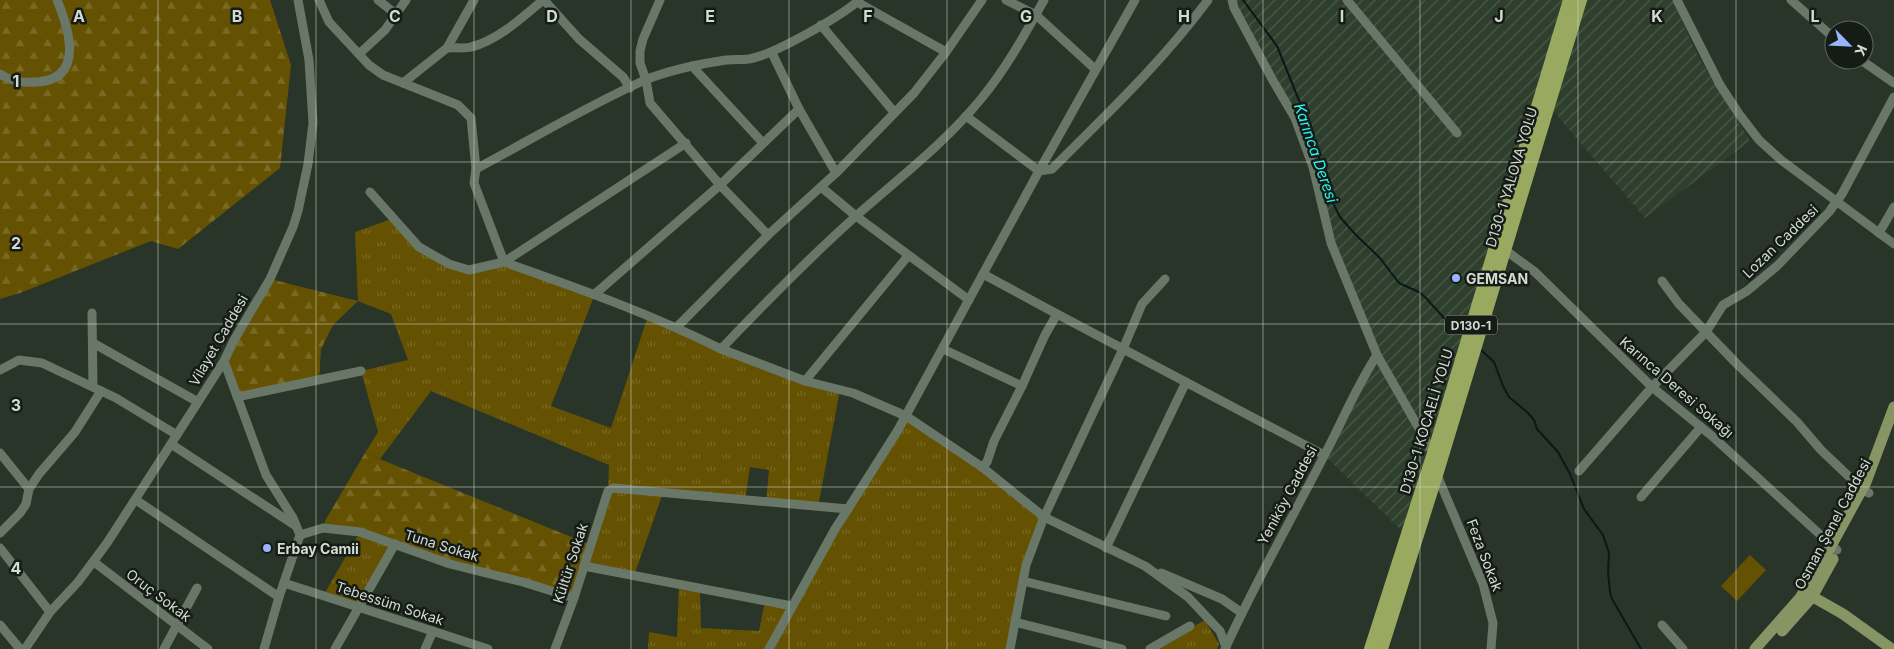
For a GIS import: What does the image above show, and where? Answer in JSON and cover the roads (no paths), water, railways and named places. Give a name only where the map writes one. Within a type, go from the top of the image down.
[{"type":"highway","name":"D130-1 KOCAELİ YOLU","points":[[1370,649],[1433,453],[1569,0]]},
{"type":"highway","name":"D130-1 YALOVA YOLU","points":[[1382,649],[1581,0]]},
{"type":"main road","name":"Osman Şenel Caddesi","points":[[1865,491],[1894,406]]},
{"type":"main road","name":"Osman Şenel Caddesi","points":[[1766,649],[1810,591],[1865,491],[1878,472],[1894,429]]},
{"type":"main road","name":"Osman Şenel Caddesi","points":[[1755,649],[1810,591]]},
{"type":"main road","points":[[1810,591],[1850,611],[1894,641]]},
{"type":"main road","points":[[1810,591],[1892,649]]},
{"type":"street","points":[[0,74],[9,80],[27,83],[50,81],[66,68],[71,49],[65,19],[56,0]]},
{"type":"street","name":"Vilayet Caddesi","points":[[25,649],[50,612],[74,587],[94,562],[136,500],[224,361],[234,340],[270,279],[292,227],[298,211],[308,164],[313,122],[309,60],[298,0]]},
{"type":"street","points":[[319,0],[329,22],[359,54],[383,75],[458,105],[471,118],[476,169],[474,183],[504,262],[595,294],[676,327],[721,349],[805,381],[853,392],[906,416],[982,467],[1044,517],[1144,566],[1222,599],[1242,614]]},
{"type":"street","points":[[378,0],[396,14]]},
{"type":"street","points":[[359,54],[385,30],[406,0]]},
{"type":"street","points":[[403,83],[447,48],[474,0]]},
{"type":"street","points":[[447,48],[471,47],[494,37],[544,0],[579,39],[622,77],[630,88]]},
{"type":"street","points":[[660,0],[643,39],[640,52],[640,63],[646,80],[650,103],[720,185],[768,235]]},
{"type":"street","points":[[676,327],[768,235],[836,173],[914,93],[946,52],[982,0]]},
{"type":"street","points":[[1006,0],[1036,15],[1095,69]]},
{"type":"street","points":[[721,349],[856,216],[940,144],[966,116],[1003,71],[1044,0]]},
{"type":"street","points":[[770,649],[834,529],[906,416],[1134,0]]},
{"type":"street","points":[[966,116],[1039,171],[1052,169],[1172,47],[1208,0]]},
{"type":"street","points":[[1232,0],[1234,8],[1295,118],[1313,167],[1331,243],[1377,355],[1433,453]]},
{"type":"street","points":[[1347,0],[1457,133]]},
{"type":"street","points":[[1677,0],[1720,85],[1753,132],[1773,154],[1894,244]]},
{"type":"street","points":[[1791,0],[1824,29]]},
{"type":"street","points":[[476,169],[588,107],[646,80],[692,66],[728,60],[749,59],[772,53],[858,1],[946,52]]},
{"type":"street","points":[[821,25],[894,112]]},
{"type":"street","points":[[772,53],[799,109],[836,173]]},
{"type":"street","points":[[692,66],[763,143]]},
{"type":"street","points":[[1874,69],[1894,83]]},
{"type":"street","name":"Lozan Caddesi","points":[[1578,471],[1652,387],[1706,332],[1723,305],[1747,291],[1778,266],[1838,201],[1894,98]]},
{"type":"street","points":[[595,294],[720,185],[799,109]]},
{"type":"street","points":[[370,192],[419,247],[449,264],[469,270],[504,262],[686,143]]},
{"type":"street","points":[[821,187],[908,256],[969,300]]},
{"type":"street","points":[[1879,233],[1894,207]]},
{"type":"street","name":"Karınca Deresi Sokağı","points":[[1504,250],[1535,272],[1652,387],[1701,427],[1834,548]]},
{"type":"street","points":[[805,381],[908,256]]},
{"type":"street","points":[[983,274],[1324,455]]},
{"type":"street","points":[[1010,649],[1026,565],[1044,517],[1123,349],[1142,304],[1165,280]]},
{"type":"street","points":[[1662,281],[1678,304],[1865,491]]},
{"type":"street","points":[[0,533],[20,513],[26,504],[29,489],[39,474],[75,432],[97,389],[92,313]]},
{"type":"street","points":[[982,467],[987,462],[994,441],[1057,314]]},
{"type":"street","points":[[93,343],[198,402]]},
{"type":"street","points":[[943,349],[1022,386]]},
{"type":"street","name":"Yeniköy Caddesi","points":[[1225,648],[1361,379],[1377,355]]},
{"type":"street","points":[[0,370],[3,366],[19,360],[42,363],[97,389],[177,435]]},
{"type":"street","points":[[224,361],[266,475],[299,532],[264,649]]},
{"type":"street","points":[[237,397],[361,371]]},
{"type":"street","points":[[1106,548],[1186,382]]},
{"type":"street","points":[[1641,497],[1701,427]]},
{"type":"street","points":[[171,444],[299,532]]},
{"type":"street","points":[[0,453],[29,489]]},
{"type":"street","name":"Feza Sokak","points":[[1437,474],[1483,584],[1493,623],[1491,649]]},
{"type":"street","name":"Kültür Sokak","points":[[555,649],[574,598],[608,491],[613,488],[848,509]]},
{"type":"street","points":[[136,500],[279,597]]},
{"type":"street","name":"Tuna Sokak","points":[[299,532],[323,528],[360,532],[450,564],[523,582],[574,598]]},
{"type":"street","points":[[335,649],[395,544]]},
{"type":"street","points":[[0,548],[50,612]]},
{"type":"street","name":"Oruç Sokak","points":[[94,562],[208,649]]},
{"type":"street","points":[[584,566],[792,606]]},
{"type":"street","points":[[1144,566],[1188,597],[1204,612],[1220,631],[1225,648]]},
{"type":"street","points":[[1023,581],[1166,616]]},
{"type":"street","name":"Tebessüm Sokak","points":[[284,583],[488,649]]},
{"type":"street","points":[[164,649],[197,588]]},
{"type":"street","points":[[1015,622],[1122,649]]},
{"type":"street","points":[[0,625],[20,649]]},
{"type":"street","points":[[1662,625],[1683,649]]},
{"type":"street","points":[[1150,649],[1190,626]]},
{"type":"street","points":[[425,649],[433,631]]},
{"type":"waterway","name":"Karınca Deresi","points":[[1243,0],[1277,46],[1311,130],[1329,195],[1340,217],[1380,258],[1399,283],[1419,292],[1425,297],[1455,330]]},
{"type":"waterway","name":"Karınca Deresi","points":[[1481,350],[1494,362],[1509,397],[1528,413],[1534,420],[1537,429],[1558,452],[1570,474],[1584,509],[1603,535],[1609,553],[1608,571],[1612,599],[1641,649]]},
{"type":"place","name":"GEMSAN","points":[[1456,278]]},
{"type":"place","name":"Erbay Camii","points":[[267,548]]}]
